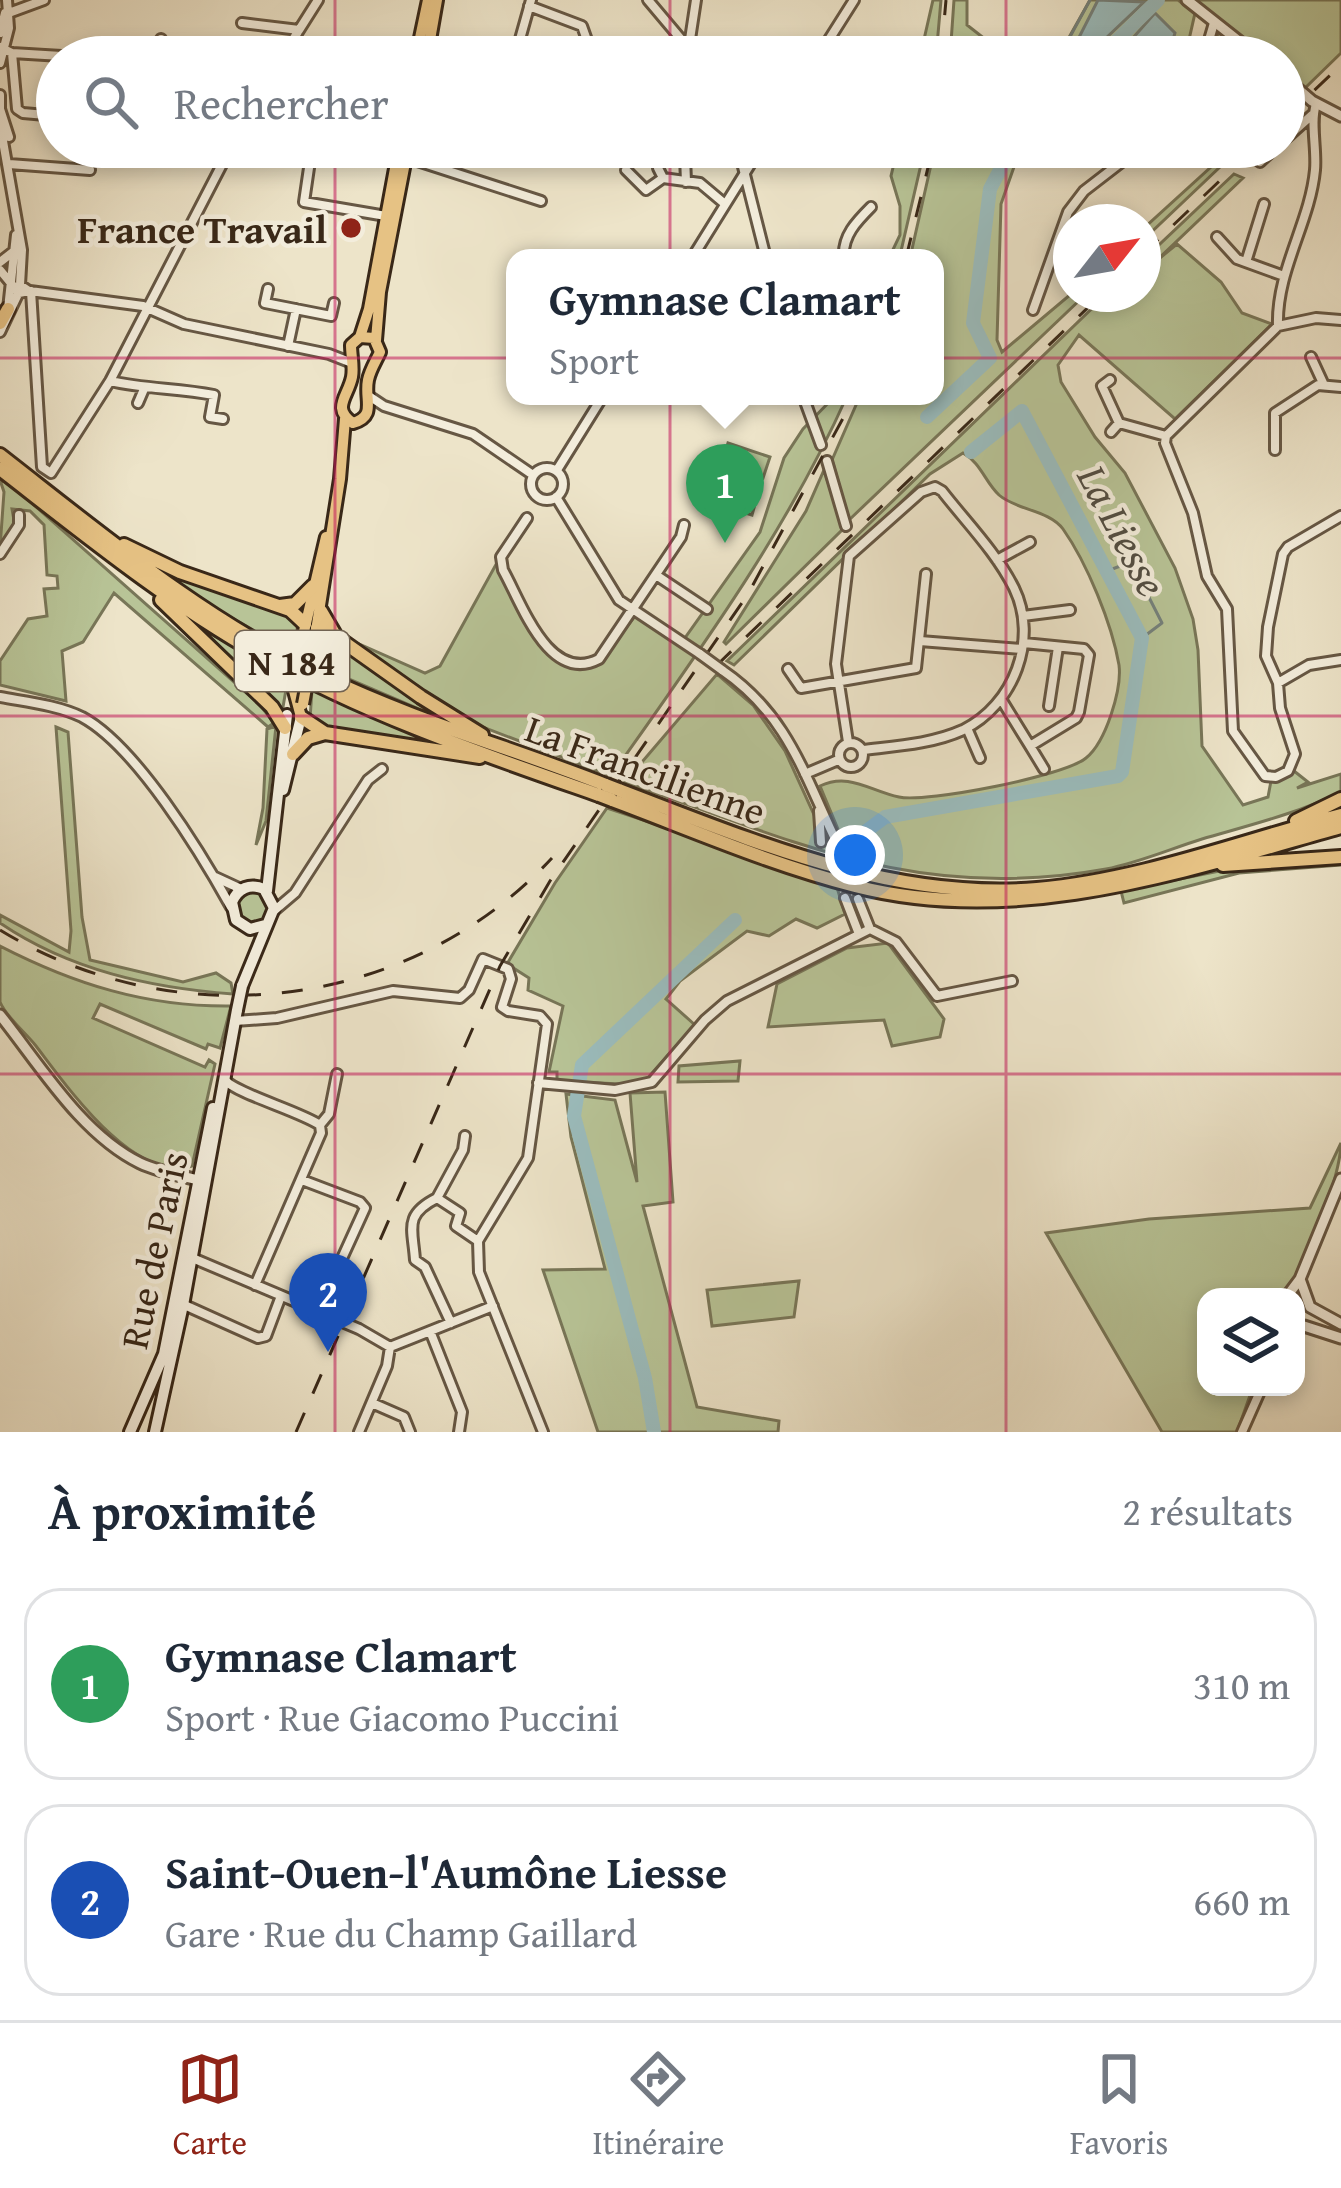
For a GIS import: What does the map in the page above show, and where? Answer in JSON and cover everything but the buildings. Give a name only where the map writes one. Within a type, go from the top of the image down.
[{"type":"highway","name":"La Francilienne","points":[[0,454],[187,598],[293,662],[510,756]]},
{"type":"highway","name":"La Francilienne","points":[[0,469],[217,629],[319,686],[856,886],[948,899],[1041,899],[1122,886],[1341,827]]},
{"type":"highway","points":[[96,531],[180,572],[294,612],[309,637],[335,636]]},
{"type":"highway","points":[[127,567],[272,707],[295,708],[325,733]]},
{"type":"highway","points":[[278,606],[296,604],[313,586]]},
{"type":"highway","points":[[321,611],[335,636],[510,756]]},
{"type":"highway","points":[[293,754],[311,737],[325,733],[510,756]]},
{"type":"highway","name":"La Francilienne","points":[[609,792],[831,866],[894,882],[972,890],[1039,889],[1116,875],[1179,862],[1341,815]]},
{"type":"highway","points":[[1268,834],[1341,799]]},
{"type":"highway","points":[[1204,864],[1341,857]]},
{"type":"main road","points":[[422,36],[432,0]]},
{"type":"main road","points":[[429,36],[432,0]]},
{"type":"main road","points":[[277,810],[293,754],[295,708],[309,637],[321,611],[340,479],[345,418],[340,404],[351,380],[356,341],[399,168]]},
{"type":"main road","points":[[340,479],[364,418],[369,377],[380,354],[376,314],[401,168]]},
{"type":"main road","points":[[356,341],[376,340]]},
{"type":"main road","points":[[345,418],[364,418]]},
{"type":"main road","points":[[265,925],[246,928],[231,908],[260,878],[270,843],[309,637],[313,586],[333,517]]},
{"type":"main road","points":[[243,981],[274,911],[270,843]]},
{"type":"main road","points":[[246,888],[274,896]]},
{"type":"main road","points":[[243,981],[246,928]]},
{"type":"main road","name":"Rue de Paris","points":[[154,1432],[243,981]]},
{"type":"main road","name":"Rue de Paris","points":[[130,1432],[162,1364],[179,1302]]},
{"type":"street","points":[[7,0],[5,50],[15,105],[20,112],[36,114]]},
{"type":"street","points":[[0,33],[7,14],[44,0]]},
{"type":"street","points":[[295,36],[318,0]]},
{"type":"street","points":[[648,0],[679,36]]},
{"type":"street","points":[[690,36],[696,0]]},
{"type":"street","points":[[831,36],[854,0]]},
{"type":"street","points":[[1186,0],[1232,36]]},
{"type":"street","points":[[521,36],[530,3],[582,26],[586,36]]},
{"type":"street","points":[[1210,36],[1214,22]]},
{"type":"street","points":[[242,23],[299,30]]},
{"type":"street","points":[[5,50],[36,53]]},
{"type":"street","points":[[0,63],[5,50]]},
{"type":"street","points":[[0,94],[0,109],[9,130],[9,164],[22,250],[22,287],[3,322]]},
{"type":"street","points":[[1305,100],[1314,110],[1341,116]]},
{"type":"street","points":[[1305,119],[1314,110]]},
{"type":"street","points":[[1278,326],[1284,276],[1315,176],[1314,110]]},
{"type":"street","points":[[0,124],[8,150]]},
{"type":"street","points":[[9,164],[36,166]]},
{"type":"street","points":[[63,168],[90,170]]},
{"type":"street","points":[[17,227],[14,264],[29,306],[42,467],[51,473],[110,381],[220,168]]},
{"type":"street","points":[[309,168],[304,202],[386,216]]},
{"type":"street","points":[[452,168],[541,201]]},
{"type":"street","points":[[658,168],[663,178]]},
{"type":"street","points":[[685,168],[686,182]]},
{"type":"street","points":[[745,168],[764,249]]},
{"type":"street","points":[[698,249],[748,168]]},
{"type":"street","points":[[1033,310],[1067,212],[1084,191],[1114,168]]},
{"type":"street","points":[[626,170],[646,190],[663,178],[700,183],[727,201],[753,196]]},
{"type":"street","points":[[1246,262],[1264,204]]},
{"type":"street","points":[[843,249],[854,224],[871,207]]},
{"type":"street","points":[[1217,237],[1237,259],[1284,276]]},
{"type":"street","points":[[14,251],[0,266],[22,287],[149,308],[184,324],[352,363]]},
{"type":"street","points":[[268,289],[265,304],[331,316],[334,303]]},
{"type":"street","points":[[288,346],[296,309]]},
{"type":"street","points":[[1341,320],[1316,318],[1278,326],[1165,442],[1193,513],[1199,553],[1226,609],[1233,731],[1258,771],[1276,777],[1288,771],[1295,754],[1280,708],[1279,683],[1266,656],[1283,554],[1341,516]]},
{"type":"street","points":[[329,354],[356,341]]},
{"type":"street","points":[[1311,358],[1323,384]]},
{"type":"street","points":[[1110,380],[1102,386],[1104,397],[1119,423],[1166,436]]},
{"type":"street","points":[[110,381],[227,397]]},
{"type":"street","points":[[1275,450],[1275,413],[1323,384],[1341,387]]},
{"type":"street","points":[[138,403],[144,389]]},
{"type":"street","points":[[367,394],[384,406],[473,434],[533,475]]},
{"type":"street","points":[[214,395],[209,417],[223,419]]},
{"type":"street","points":[[556,470],[597,405]]},
{"type":"street","points":[[806,405],[821,446]]},
{"type":"street","points":[[364,418],[384,406]]},
{"type":"street","points":[[1111,432],[1119,423]]},
{"type":"street","points":[[826,461],[846,526]]},
{"type":"street","points":[[546,467],[556,470],[563,485],[556,497],[537,502],[533,475],[546,467]]},
{"type":"street","points":[[805,774],[838,760],[848,742],[836,664],[849,556],[921,492],[935,487],[997,560],[1016,592],[1023,616],[1023,646],[1001,698],[967,728],[929,741],[863,750]]},
{"type":"street","points":[[556,497],[613,593],[722,670],[770,712],[836,843]]},
{"type":"street","points":[[0,554],[20,525],[19,514]]},
{"type":"street","points":[[527,518],[501,557],[502,570],[551,653],[571,666],[599,659],[681,537],[684,525]]},
{"type":"street","points":[[997,560],[1030,542]]},
{"type":"street","points":[[656,574],[707,609]]},
{"type":"street","points":[[788,669],[801,688],[916,668],[926,574]]},
{"type":"street","points":[[1023,616],[1070,610]]},
{"type":"street","points":[[920,641],[1084,649],[1089,655],[1076,718],[1030,746]]},
{"type":"street","points":[[1049,706],[1058,647]]},
{"type":"street","points":[[1279,683],[1309,665],[1341,660]]},
{"type":"street","points":[[0,697],[72,713],[110,736],[214,876],[231,908]]},
{"type":"street","points":[[1001,698],[1044,770]]},
{"type":"street","points":[[967,728],[980,758]]},
{"type":"street","points":[[848,742],[858,743],[863,750]]},
{"type":"street","points":[[838,760],[850,768],[863,750]]},
{"type":"street","points":[[274,896],[295,892],[368,780],[382,769]]},
{"type":"street","points":[[818,804],[821,842]]},
{"type":"street","points":[[214,876],[246,888]]},
{"type":"street","points":[[845,898],[859,934]]},
{"type":"street","points":[[858,899],[870,929],[896,942],[932,990],[945,998],[1012,981]]},
{"type":"street","points":[[538,1083],[615,1090],[652,1082],[727,1001],[870,929]]},
{"type":"street","points":[[236,1016],[277,1018],[393,991],[460,998],[486,958],[511,973],[504,1010],[540,1016],[547,1024],[528,1151],[520,1174],[478,1241],[478,1272],[543,1432]]},
{"type":"street","points":[[0,1015],[110,1143],[143,1164],[202,1180]]},
{"type":"street","points":[[255,1285],[302,1180],[320,1125],[329,1114],[338,1074]]},
{"type":"street","points":[[224,1077],[232,1089],[320,1125]]},
{"type":"street","points":[[452,1323],[425,1267],[415,1260],[410,1229],[414,1216],[436,1198],[463,1150],[465,1136]]},
{"type":"street","points":[[1293,1288],[1341,1179]]},
{"type":"street","points":[[302,1180],[365,1208],[320,1312]]},
{"type":"street","points":[[436,1198],[457,1208],[456,1226],[478,1241]]},
{"type":"street","points":[[187,1257],[359,1329],[390,1347]]},
{"type":"street","points":[[1300,1279],[1310,1317],[1305,1322]]},
{"type":"street","points":[[179,1302],[258,1338],[266,1336],[281,1296]]},
{"type":"street","points":[[1307,1303],[1341,1324]]},
{"type":"street","points":[[390,1347],[493,1306]]},
{"type":"street","points":[[1305,1330],[1341,1338]]},
{"type":"street","points":[[430,1331],[462,1412],[459,1432]]},
{"type":"street","points":[[359,1432],[388,1366],[390,1347]]},
{"type":"street","points":[[1242,1432],[1258,1396]]},
{"type":"street","points":[[372,1403],[404,1417],[410,1432]]},
{"type":"green space","points":[[933,0],[941,0],[938,36],[925,36]]},
{"type":"green space","points":[[954,0],[967,0],[967,25],[981,36],[951,36]]},
{"type":"green space","points":[[1090,0],[1178,0],[1195,13],[1190,36],[1070,36]]},
{"type":"green space","points":[[1193,0],[1341,0],[1341,53],[1305,88],[1305,36],[1238,36]]},
{"type":"green space","points":[[893,168],[920,168],[901,249],[893,249],[900,235],[900,206]]},
{"type":"green space","points":[[930,168],[1014,168],[1001,204],[997,340],[1002,352],[1053,309],[1067,312],[849,520],[832,460],[856,405],[944,405],[944,249],[912,249]]},
{"type":"green space","points":[[1210,168],[1219,168],[1161,223],[1161,213]]},
{"type":"green space","points":[[1234,174],[1243,178],[1161,256],[1161,243]]},
{"type":"green space","points":[[1177,244],[1221,282],[1242,313],[1272,324],[1175,419],[1079,335],[1058,365],[1061,382],[1095,437],[1125,473],[1175,568],[1198,650],[1202,746],[1243,805],[1268,797],[1271,781],[1294,771],[1308,782],[1297,788],[1341,774],[1341,792],[1290,813],[1106,869],[976,878],[860,861],[625,782],[717,674],[753,705],[785,751],[826,841],[845,846],[820,786],[840,781],[899,797],[937,796],[1025,780],[1086,758],[1106,728],[1119,675],[1116,649],[1097,594],[1063,529],[999,495],[963,453],[930,474],[734,665],[727,661],[1088,312],[1161,312],[1161,257]]},
{"type":"green space","points":[[826,405],[843,405],[768,544],[611,776],[472,723],[348,639],[425,673],[440,666],[499,559],[539,634],[569,661],[588,659],[609,645],[635,616],[682,642],[760,532],[784,458]]},
{"type":"green space","points":[[728,443],[770,457],[763,478],[722,464]]},
{"type":"green space","points":[[824,470],[843,529],[726,644],[806,511]]},
{"type":"green space","points":[[0,480],[8,482],[260,705],[274,723],[268,727],[114,593],[83,642],[62,651],[66,701],[0,685],[0,661],[28,619],[47,616],[44,589],[58,588],[57,576],[47,575],[44,525],[30,511],[12,509],[15,526],[0,548],[4,492]]},
{"type":"green space","points":[[717,481],[758,494],[752,515],[710,502]]},
{"type":"green space","points":[[157,567],[287,614],[298,624],[293,653],[206,603]]},
{"type":"green space","points":[[201,628],[288,678],[283,707],[279,707]]},
{"type":"green space","points":[[324,635],[435,716],[316,665]]},
{"type":"green space","points":[[312,690],[449,747],[326,728],[310,719]]},
{"type":"green space","points":[[276,726],[266,821],[256,845],[267,729]]},
{"type":"green space","points":[[56,727],[68,732],[82,917],[90,960],[183,982],[216,973],[231,983],[233,994],[172,987],[82,965],[0,923],[0,915],[69,952]]},
{"type":"green space","points":[[607,808],[836,884],[845,914],[817,928],[796,919],[769,936],[747,931],[680,981],[666,999],[695,1025],[644,1082],[557,1081],[557,1072],[549,1072],[563,1006],[528,990],[529,978],[507,964]]},
{"type":"green space","points":[[1341,860],[1341,865],[1239,873],[1124,903],[1121,891],[1234,868]]},
{"type":"green space","points":[[253,891],[264,896],[269,907],[264,918],[253,923],[242,918],[237,907],[242,896]]},
{"type":"green space","points":[[888,943],[944,1019],[940,1037],[892,1046],[884,1020],[768,1027],[777,984],[847,948]]},
{"type":"green space","points":[[0,946],[111,991],[169,1002],[231,1006],[220,1048],[208,1044],[206,1049],[100,1004],[93,1018],[205,1067],[209,1060],[215,1064],[192,1166],[170,1168],[147,1160],[83,1106],[3,1008]]},
{"type":"green space","points":[[740,1061],[738,1081],[678,1082],[679,1066]]},
{"type":"green space","points":[[665,1092],[673,1202],[643,1206],[697,1407],[779,1421],[778,1432],[598,1432],[543,1270],[605,1269],[571,1137],[566,1094],[615,1100],[637,1182],[630,1093]]},
{"type":"green space","points":[[1341,1143],[1319,1228],[1286,1288],[1197,1288],[1197,1396],[1250,1396],[1237,1432],[1162,1432],[1046,1233],[1149,1219],[1310,1208]]},
{"type":"green space","points":[[799,1281],[794,1317],[712,1326],[707,1290]]},
{"type":"water","points":[[1098,0],[1144,2],[1108,36],[1080,36]]},
{"type":"water","points":[[1155,13],[1175,33],[1174,36],[1135,36]]},
{"type":"waterway","points":[[1070,36],[1090,0]]},
{"type":"waterway","name":"La Liesse","points":[[1121,36],[1158,0]]},
{"type":"waterway","name":"La Liesse","points":[[944,401],[990,358],[973,323],[990,189],[1001,168]]},
{"type":"waterway","name":"La Liesse","points":[[927,417],[940,405]]},
{"type":"waterway","name":"La Liesse","points":[[865,832],[885,817],[1122,772],[1142,638],[1022,411],[971,452]]},
{"type":"waterway","points":[[1107,571],[1131,562],[1162,623],[1142,638]]},
{"type":"waterway","name":"La Liesse","points":[[654,1432],[645,1378],[574,1116],[582,1065],[735,920]]},
{"type":"tunnel","points":[[837,843],[858,899]]},
{"type":"railway","points":[[943,36],[946,0]]},
{"type":"railway","points":[[1305,99],[1341,65]]},
{"type":"railway","points":[[908,249],[928,168]]},
{"type":"railway","points":[[1161,237],[1233,168]]},
{"type":"railway","points":[[716,666],[1083,312]]},
{"type":"railway","points":[[296,1432],[500,966],[550,881],[748,594],[850,405]]},
{"type":"railway","points":[[0,930],[69,964],[141,986],[215,995],[289,992],[362,976],[431,949],[495,909],[552,858]]},
{"type":"place","name":"France Travail","points":[[351,228]]},
{"type":"place","name":"Gymnase Clamart","points":[[725,543]]},
{"type":"place","name":"Saint-Ouen-l'Aumône Liesse","points":[[328,1352]]}]
